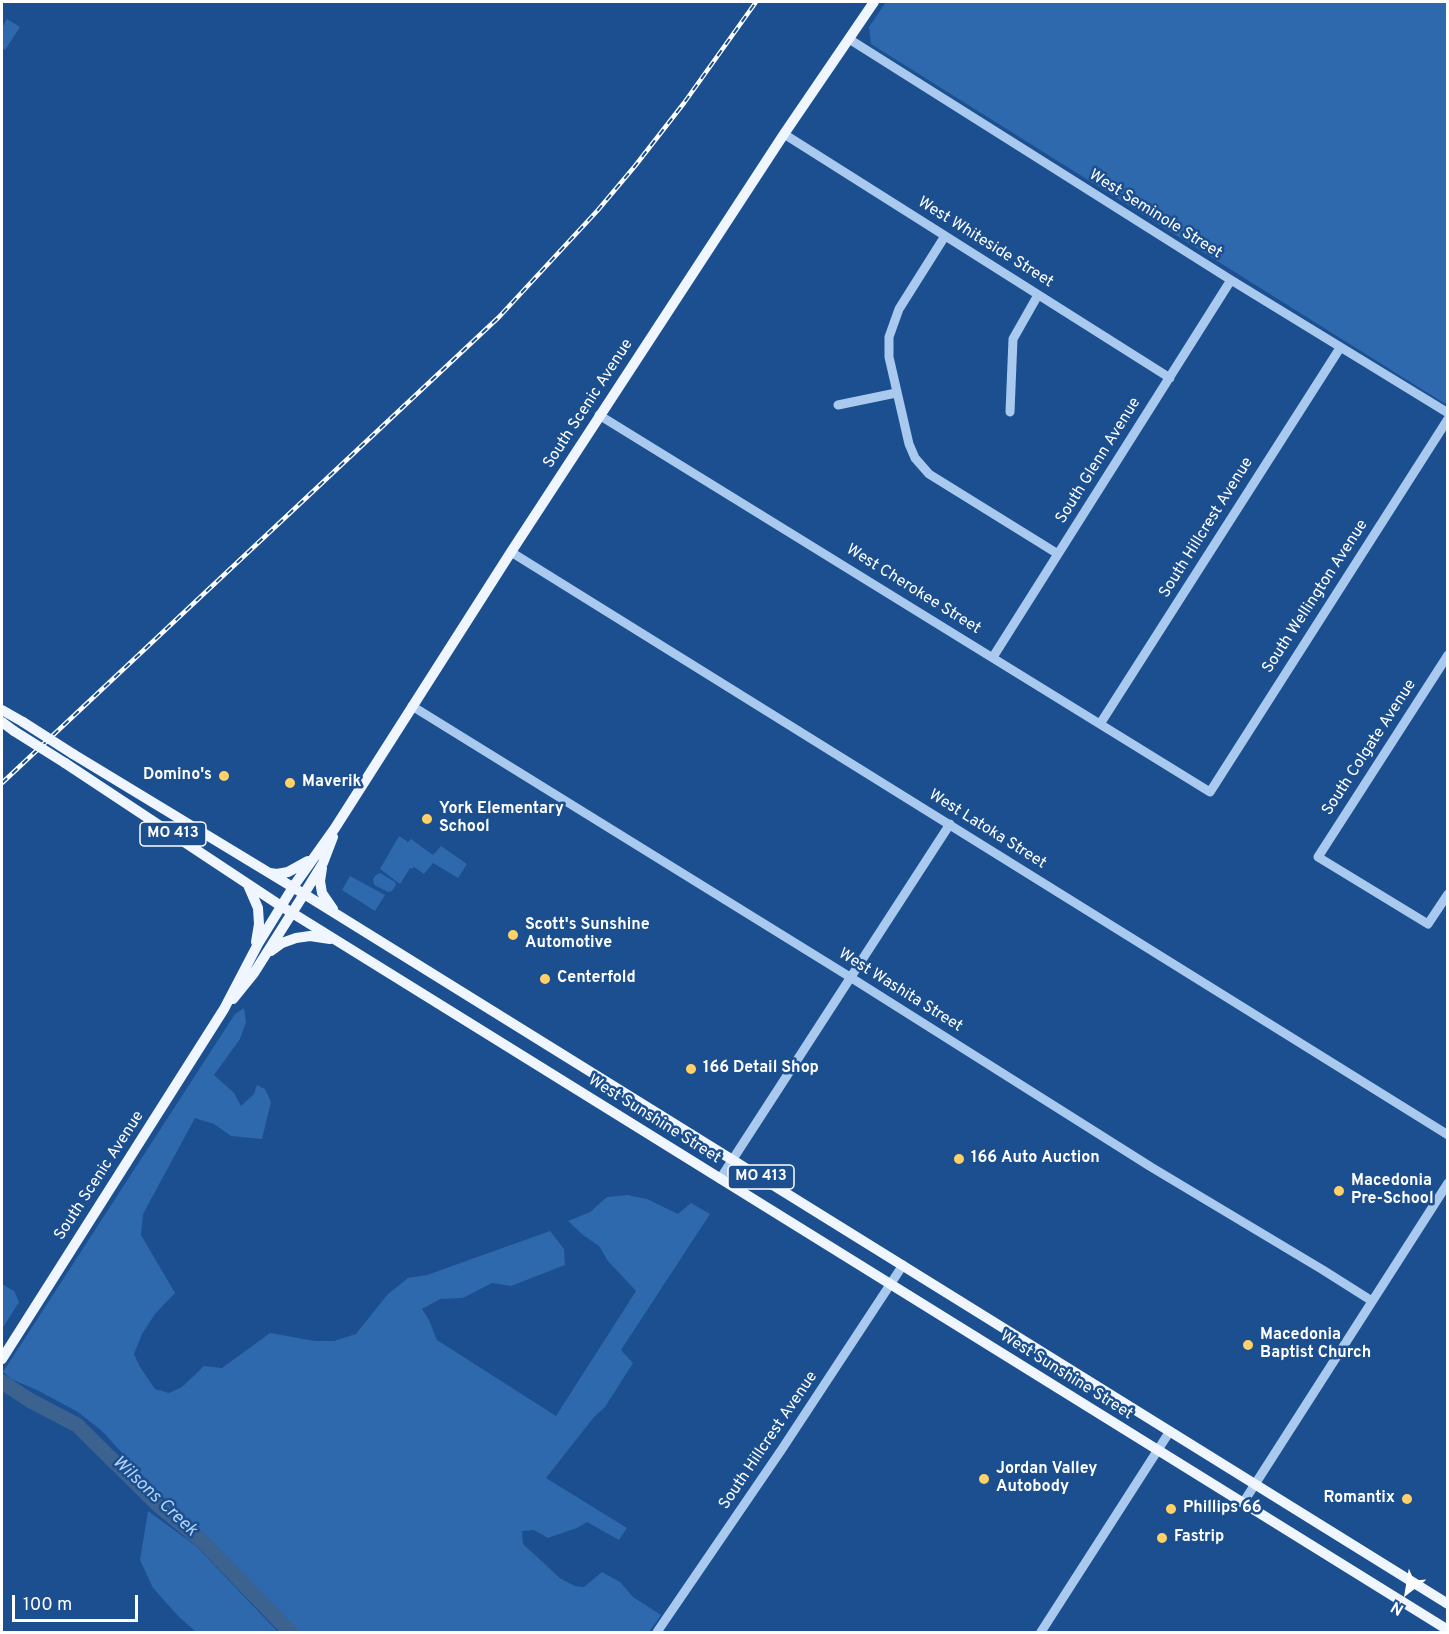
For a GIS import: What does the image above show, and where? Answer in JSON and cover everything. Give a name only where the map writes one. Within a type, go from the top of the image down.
[{"type":"main road","name":"South Scenic Avenue","points":[[224,1010],[242,990],[293,913],[336,828],[599,415],[874,2]]},
{"type":"main road","name":"West Sunshine Street","points":[[2,710],[340,915],[1448,1604]]},
{"type":"main road","name":"West Sunshine Street","points":[[2,722],[281,906],[1448,1630]]},
{"type":"main road","name":"South Scenic Avenue","points":[[3,1357],[224,1010],[254,950],[293,887],[318,860]]},
{"type":"main road","points":[[265,870],[283,874],[318,860],[322,893],[340,915]]},
{"type":"main road","points":[[246,882],[258,908],[259,931],[254,950]]},
{"type":"main road","points":[[264,957],[276,947],[296,938],[316,936],[340,942]]},
{"type":"street","name":"West Seminole Street","points":[[849,39],[1231,280],[1448,413]]},
{"type":"street","name":"West Whiteside Street","points":[[784,134],[1170,378]]},
{"type":"street","points":[[945,236],[892,322],[888,351],[909,444],[915,458],[935,478],[1058,554]]},
{"type":"street","name":"South Glenn Avenue","points":[[993,657],[1231,280]]},
{"type":"street","points":[[1010,412],[1013,339],[1038,295]]},
{"type":"street","name":"South Hillcrest Avenue","points":[[1100,724],[1340,348]]},
{"type":"street","points":[[838,405],[896,393]]},
{"type":"street","name":"West Cherokee Street","points":[[599,415],[1210,792]]},
{"type":"street","name":"South Wellington Avenue","points":[[1210,792],[1448,419]]},
{"type":"street","name":"West Latoka Street","points":[[511,552],[1448,1135]]},
{"type":"street","name":"South Colgate Avenue","points":[[1448,655],[1318,857],[1428,924],[1448,894]]},
{"type":"street","name":"West Washita Street","points":[[412,706],[850,977],[1151,1167],[1323,1270],[1371,1302]]},
{"type":"street","points":[[720,1179],[950,824]]},
{"type":"street","points":[[1243,1503],[1448,1183]]},
{"type":"street","name":"South Hillcrest Avenue","points":[[657,1632],[782,1449],[903,1265]]},
{"type":"street","points":[[1041,1632],[1170,1431]]},
{"type":"shaded area","points":[[886,2],[1447,2],[1447,405],[871,44],[869,27]]},
{"type":"shaded area","points":[[7,19],[20,27],[5,50],[2,48],[2,28]]},
{"type":"shaded area","points":[[399,836],[408,842],[411,839],[433,855],[441,846],[467,864],[458,878],[433,863],[424,874],[414,867],[410,868],[400,884],[380,869]]},
{"type":"shaded area","points":[[380,873],[395,882],[396,885],[392,891],[388,892],[374,885],[373,879]]},
{"type":"shaded area","points":[[350,876],[385,895],[375,911],[342,890]]},
{"type":"shaded area","points":[[244,1008],[246,1022],[240,1039],[214,1075],[234,1093],[241,1106],[254,1094],[257,1085],[265,1089],[271,1102],[262,1139],[231,1136],[214,1124],[195,1118],[143,1214],[141,1235],[175,1293],[155,1314],[142,1334],[134,1354],[140,1367],[155,1389],[169,1393],[182,1387],[204,1366],[222,1368],[270,1333],[315,1341],[334,1341],[356,1334],[387,1295],[408,1278],[427,1275],[550,1231],[564,1249],[565,1265],[511,1286],[492,1283],[463,1298],[440,1299],[422,1309],[437,1340],[556,1416],[636,1291],[608,1261],[599,1246],[568,1221],[590,1212],[607,1197],[627,1195],[647,1199],[678,1214],[691,1203],[710,1214],[621,1350],[633,1363],[605,1407],[594,1417],[546,1478],[627,1528],[619,1540],[587,1522],[548,1538],[534,1530],[522,1531],[523,1544],[561,1579],[575,1586],[584,1587],[602,1572],[620,1582],[633,1597],[661,1615],[649,1632],[298,1632],[214,1545],[157,1491],[102,1431],[78,1412],[11,1379],[3,1372],[235,1014]]},
{"type":"shaded area","points":[[2,1284],[14,1291],[19,1302],[2,1329]]},
{"type":"shaded area","points":[[148,1511],[196,1546],[278,1632],[196,1632],[178,1616],[153,1588],[140,1560]]},
{"type":"waterway","name":"Wilsons Creek","points":[[2,1382],[31,1401],[77,1425],[159,1506],[202,1541],[290,1632]]},
{"type":"railway","points":[[2,783],[499,317],[598,210],[635,166],[684,103],[756,2]]},
{"type":"place","name":"Domino's","points":[[224,776]]},
{"type":"place","name":"Maverik","points":[[290,783]]},
{"type":"place","name":"York Elementary School","points":[[427,819]]},
{"type":"place","name":"Scott's Sunshine Automotive","points":[[513,935]]},
{"type":"place","name":"Centerfold","points":[[545,979]]},
{"type":"place","name":"166 Detail Shop","points":[[691,1069]]},
{"type":"place","name":"166 Auto Auction","points":[[959,1159]]},
{"type":"place","name":"Macedonia Pre-School","points":[[1339,1191]]},
{"type":"place","name":"Macedonia Baptist Church","points":[[1248,1345]]},
{"type":"place","name":"Jordan Valley Autobody","points":[[984,1479]]},
{"type":"place","name":"Romantix","points":[[1407,1499]]},
{"type":"place","name":"Phillips 66","points":[[1171,1509]]},
{"type":"place","name":"Fastrip","points":[[1162,1538]]}]
